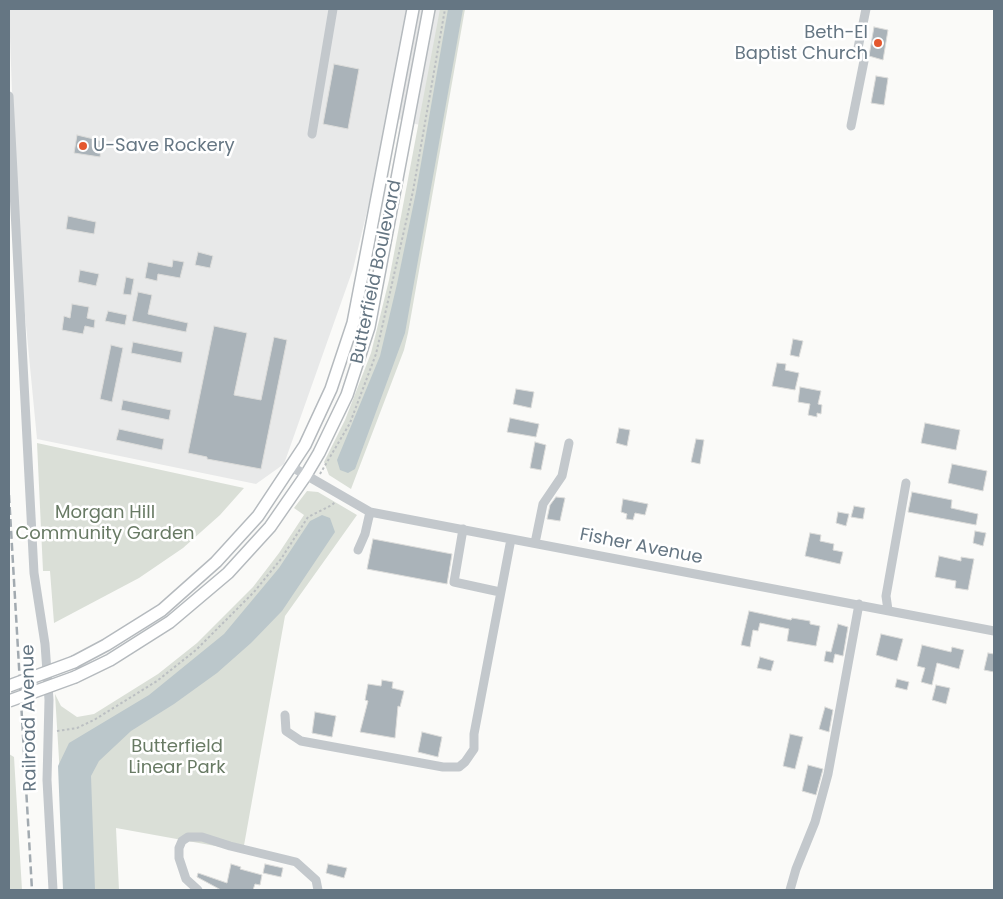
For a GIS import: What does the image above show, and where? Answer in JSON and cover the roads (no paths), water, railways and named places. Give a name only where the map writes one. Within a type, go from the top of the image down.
[{"type":"main road","name":"Butterfield Boulevard","points":[[9,686],[74,662],[134,629],[190,587],[239,538],[263,509],[292,467],[305,445],[331,389],[353,323],[413,9]]},
{"type":"main road","name":"Butterfield Boulevard","points":[[9,701],[75,677],[141,642],[198,600],[252,547],[306,475],[346,395],[369,327],[429,9]]},
{"type":"street","points":[[312,134],[333,9]]},
{"type":"street","points":[[851,126],[864,61],[858,48],[866,9]]},
{"type":"street","name":"Railroad Avenue","points":[[9,96],[34,573],[46,651],[49,731],[47,780],[53,890]]},
{"type":"street","points":[[535,543],[543,504],[562,476],[569,444]]},
{"type":"street","name":"Fisher Avenue","points":[[292,467],[370,512],[994,631]]},
{"type":"street","points":[[888,610],[886,596],[906,483]]},
{"type":"street","points":[[358,550],[365,534],[370,512]]},
{"type":"street","points":[[463,530],[454,582],[500,592]]},
{"type":"street","points":[[285,715],[286,731],[301,741],[443,768],[459,766],[474,749],[474,734],[511,539]]},
{"type":"street","points":[[790,890],[796,869],[815,822],[828,774],[859,604]]},
{"type":"street","points":[[198,890],[186,879],[179,858],[179,848],[182,841],[188,836],[202,837],[230,846],[296,862],[316,880],[318,890]]},
{"type":"railway","points":[[9,495],[32,890]]},
{"type":"place","name":"Beth-El Baptist Church","points":[[878,43]]},
{"type":"place","name":"U-Save Rockery","points":[[83,146]]},
{"type":"park label","name":"Morgan Hill Community Garden","points":[[105,523]]},
{"type":"park label","name":"Butterfield Linear Park","points":[[177,758]]}]
